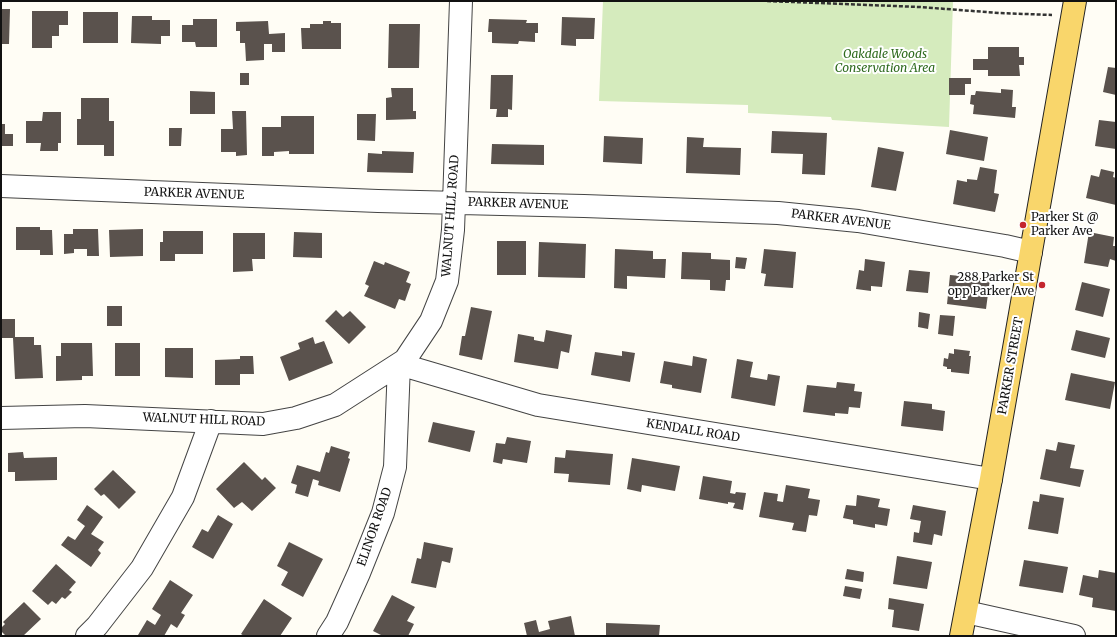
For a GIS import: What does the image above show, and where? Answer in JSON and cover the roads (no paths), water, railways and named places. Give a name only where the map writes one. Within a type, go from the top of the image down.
[{"type":"main road","name":"PARKER STREET","points":[[961,636],[991,478],[1074,9]]},
{"type":"street","name":"WALNUT HILL ROAD","points":[[1,418],[85,416],[262,424],[296,418],[335,404],[405,360],[431,320],[447,281],[453,230],[462,1]]},
{"type":"street","name":"PARKER AVENUE","points":[[1,186],[190,194],[778,213],[858,221],[1005,246],[1031,252]]},
{"type":"street","name":"KENDALL ROAD","points":[[399,364],[538,405],[991,478]]},
{"type":"street","name":"ELINOR ROAD","points":[[328,636],[337,622],[359,573],[382,513],[395,467],[399,364]]},
{"type":"street","points":[[87,636],[97,626],[142,568],[183,497],[211,421]]},
{"type":"street","points":[[966,612],[1074,636]]},
{"type":"place","name":"Parker St @ Parker Ave","points":[[1023,225]]},
{"type":"place","name":"288 Parker St opp Parker Ave","points":[[1042,285]]},
{"type":"park label","name":"Oakdale Woods Conservation Area","points":[[885,62]]}]
